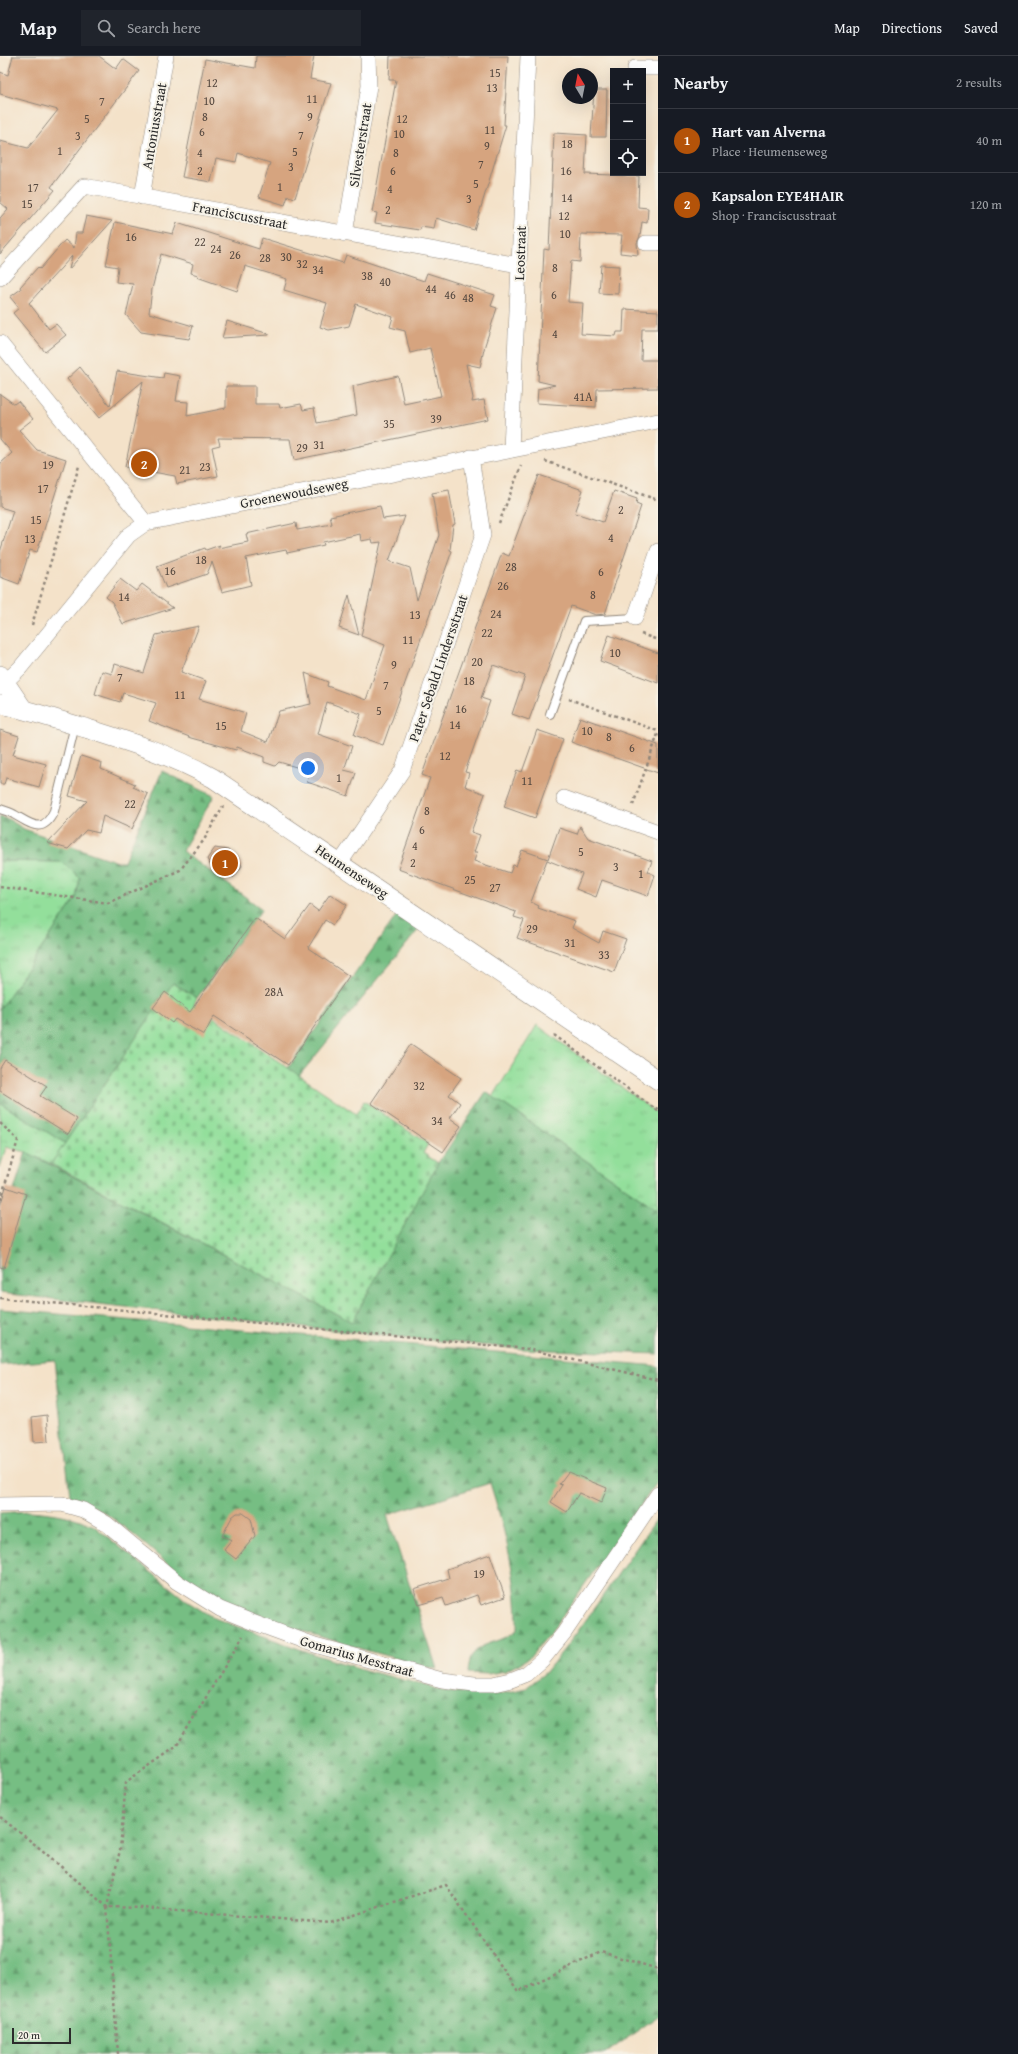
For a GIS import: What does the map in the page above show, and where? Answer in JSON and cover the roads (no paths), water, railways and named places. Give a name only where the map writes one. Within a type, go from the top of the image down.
[{"type":"street","name":"Antoniusstraat","points":[[142,196],[166,56]]},
{"type":"street","name":"Silvesterstraat","points":[[345,234],[369,86],[368,56]]},
{"type":"street","name":"Leostraat","points":[[511,450],[528,56]]},
{"type":"street","points":[[646,68],[658,68]]},
{"type":"street","name":"Franciscusstraat","points":[[0,278],[84,186],[519,265]]},
{"type":"street","points":[[0,343],[146,523]]},
{"type":"street","name":"Groenewoudseweg","points":[[2,681],[20,668],[129,536],[146,523],[471,457],[511,450],[527,450],[658,421]]},
{"type":"street","name":"Pater Sebald Lindersstraat","points":[[340,863],[402,771],[483,536],[471,457]]},
{"type":"street","points":[[635,618],[658,551]]},
{"type":"street","points":[[2,681],[23,709]]},
{"type":"street","name":"Heumenseweg","points":[[0,704],[23,709],[168,755],[196,768],[340,863],[658,1080]]},
{"type":"street","points":[[564,798],[658,832]]},
{"type":"street","name":"Gomarius Messtraat","points":[[0,1504],[62,1504],[83,1510],[107,1524],[177,1582],[220,1609],[315,1645],[442,1680],[474,1684],[494,1684],[511,1680],[526,1674],[542,1660],[564,1633],[658,1494]]},
{"type":"lane","points":[[550,714],[584,621],[635,618]]},
{"type":"lane","points":[[0,809],[16,815],[28,824],[36,826],[43,825],[48,821],[54,811],[75,725]]},
{"type":"place","name":"Kapsalon EYE4HAIR","points":[[144,464]]},
{"type":"place","name":"Hart van Alverna","points":[[225,863]]}]
